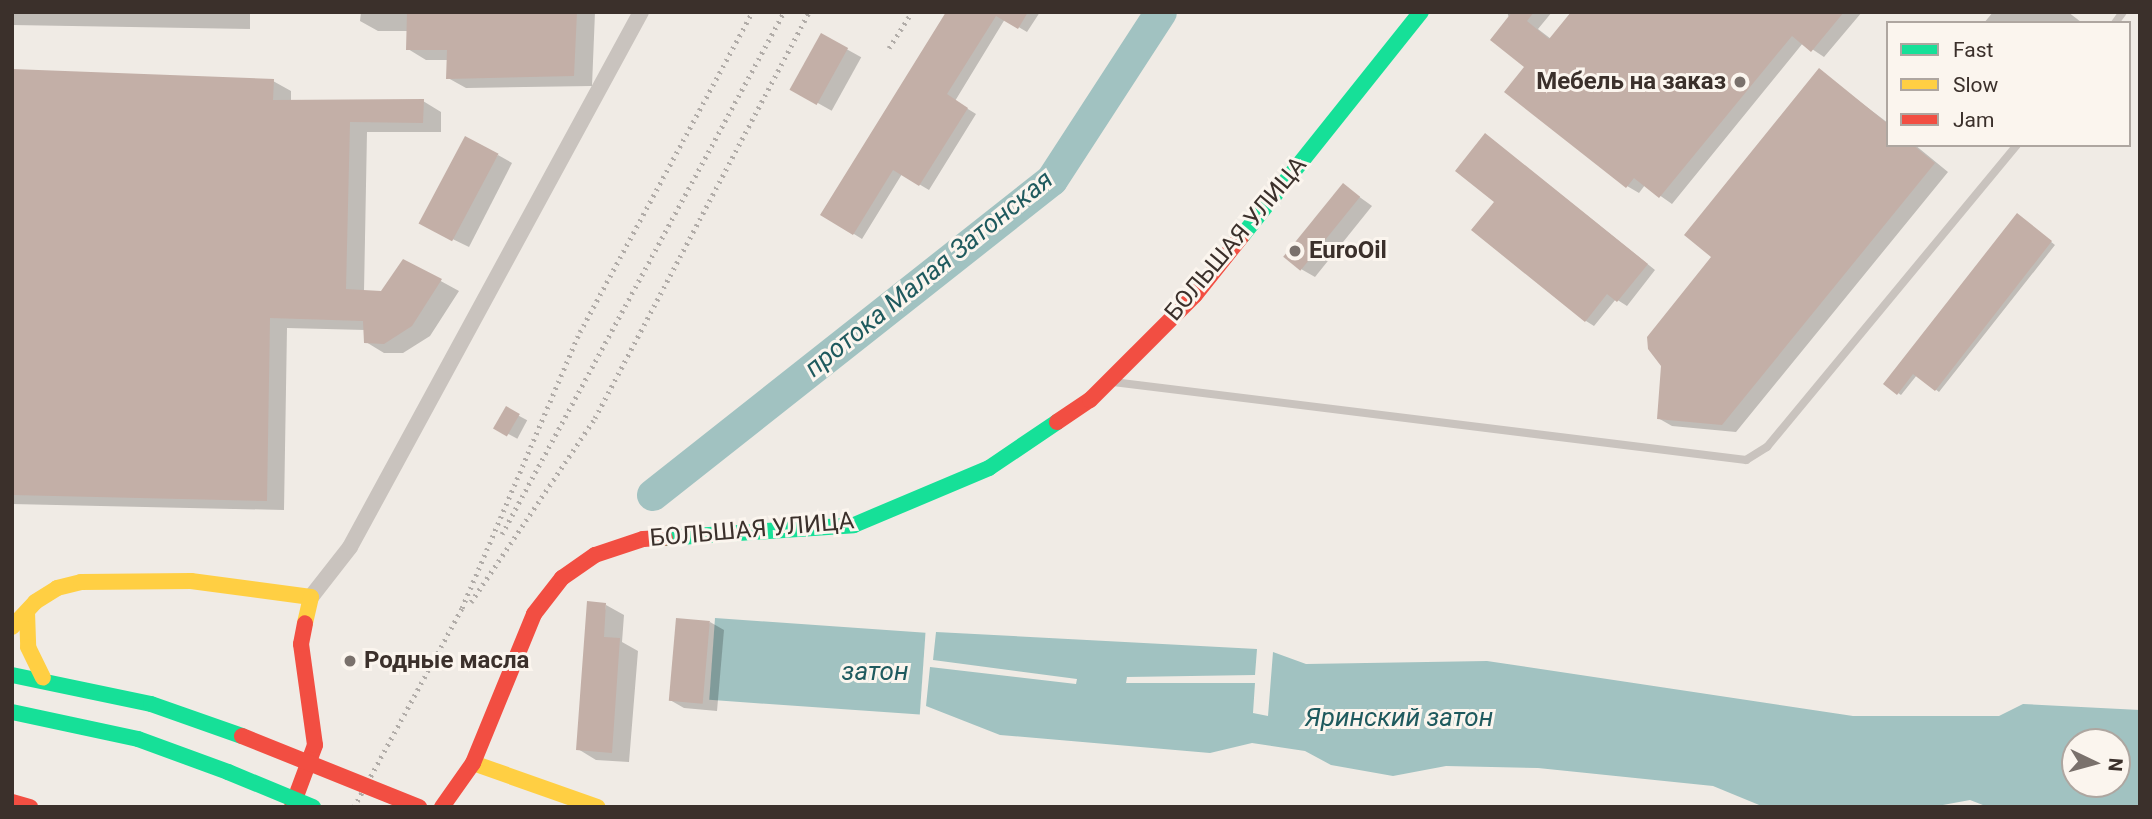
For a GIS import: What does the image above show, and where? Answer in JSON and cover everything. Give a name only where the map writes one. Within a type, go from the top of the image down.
[{"type":"main road","name":"БОЛЬШАЯ УЛИЦА","points":[[442,807],[473,763],[534,614],[562,578],[595,555],[643,539],[854,525],[989,468],[1090,400],[1195,295],[1421,12]]},
{"type":"main road","points":[[12,627],[57,588],[81,582],[191,581],[311,597],[301,644],[310,686],[315,745],[292,807]]},
{"type":"main road","points":[[27,612],[28,647],[43,678]]},
{"type":"main road","points":[[12,675],[43,678],[151,704],[242,736],[419,807]]},
{"type":"main road","points":[[12,712],[138,739],[313,807]]},
{"type":"main road","points":[[473,763],[597,807]]},
{"type":"main road","points":[[12,803],[30,807]]},
{"type":"street","points":[[311,597],[349,547],[641,12]]},
{"type":"lane","points":[[1108,382],[1746,460],[1767,447],[2015,147]]},
{"type":"water","name":"затон","points":[[715,618],[925,633],[920,715],[709,700]]},
{"type":"water","name":"Яринский затон","points":[[936,632],[1257,649],[1255,675],[1127,677],[1126,683],[1255,683],[1253,713],[1268,716],[1273,652],[1306,664],[1487,661],[1853,716],[1999,716],[2023,704],[2140,710],[2140,807],[1988,807],[1970,800],[1932,807],[1764,807],[1713,786],[1538,768],[1446,766],[1393,776],[1331,765],[1305,751],[1252,743],[1210,753],[1000,735],[926,706],[930,667],[1076,684],[1077,679],[933,660]]},
{"type":"building","points":[[407,12],[577,12],[574,76],[446,79],[447,50],[406,50]]},
{"type":"building","points":[[946,12],[1028,12],[1018,29],[996,16],[947,94],[968,108],[919,186],[893,170],[853,235],[820,215]]},
{"type":"building","points":[[1512,12],[1534,12],[1527,21],[1549,39],[1571,12],[1844,12],[1811,52],[1792,36],[1659,198],[1634,178],[1626,188],[1504,92],[1524,67],[1490,40]]},
{"type":"building","points":[[821,33],[848,48],[817,105],[789,90]]},
{"type":"building","points":[[1819,68],[1886,122],[1886,147],[1915,147],[1935,163],[1722,425],[1657,419],[1661,366],[1648,349],[1647,337],[1711,257],[1684,235]]},
{"type":"building","points":[[12,69],[274,79],[273,100],[424,99],[423,123],[350,122],[346,289],[381,291],[403,259],[442,279],[412,326],[384,344],[364,343],[363,321],[270,318],[267,501],[12,495]]},
{"type":"building","points":[[1485,133],[1648,264],[1617,302],[1607,294],[1585,322],[1471,230],[1494,202],[1455,171]]},
{"type":"building","points":[[465,136],[499,154],[452,241],[419,223]]},
{"type":"building","points":[[1343,183],[1360,197],[1300,271],[1283,257]]},
{"type":"building","points":[[2017,213],[2052,241],[1935,391],[1913,374],[1897,395],[1883,384]]},
{"type":"building","points":[[506,406],[520,414],[507,437],[493,429]]},
{"type":"building","points":[[587,601],[606,603],[604,637],[620,638],[612,753],[576,750]]},
{"type":"building","points":[[676,618],[710,621],[703,704],[669,701]]},
{"type":"waterway","name":"протока Малая Затонская","points":[[653,495],[1052,180],[1161,12]]},
{"type":"railway","points":[[354,807],[462,608],[580,332],[752,12]]},
{"type":"railway","points":[[502,534],[784,12]]},
{"type":"railway","points":[[471,602],[595,418],[809,12]]},
{"type":"railway","points":[[889,48],[912,12]]},
{"type":"traffic: fast","points":[[1242,236],[1421,12]]},
{"type":"traffic: fast","points":[[665,538],[854,525],[989,468],[1057,422]]},
{"type":"traffic: fast","points":[[12,675],[151,704],[242,736]]},
{"type":"traffic: fast","points":[[12,712],[138,739],[228,772]]},
{"type":"traffic: fast","points":[[228,772],[313,807]]},
{"type":"traffic: slow","points":[[12,627],[35,602],[57,588],[81,582],[191,581],[311,597],[305,623]]},
{"type":"traffic: slow","points":[[27,612],[28,647],[43,678]]},
{"type":"traffic: slow","points":[[473,763],[597,807]]},
{"type":"traffic: jam","points":[[1057,422],[1090,400],[1195,295],[1242,236]]},
{"type":"traffic: jam","points":[[442,807],[473,763],[534,614],[562,578],[595,555],[643,539],[665,538]]},
{"type":"traffic: jam","points":[[292,807],[315,745],[301,644],[305,623]]},
{"type":"traffic: jam","points":[[242,736],[419,807]]},
{"type":"traffic: jam","points":[[12,802],[30,807]]},
{"type":"place","name":"Мебель на заказ","points":[[1740,82]]},
{"type":"place","name":"EuroOil","points":[[1295,251]]},
{"type":"place","name":"Родные масла","points":[[350,661]]}]
